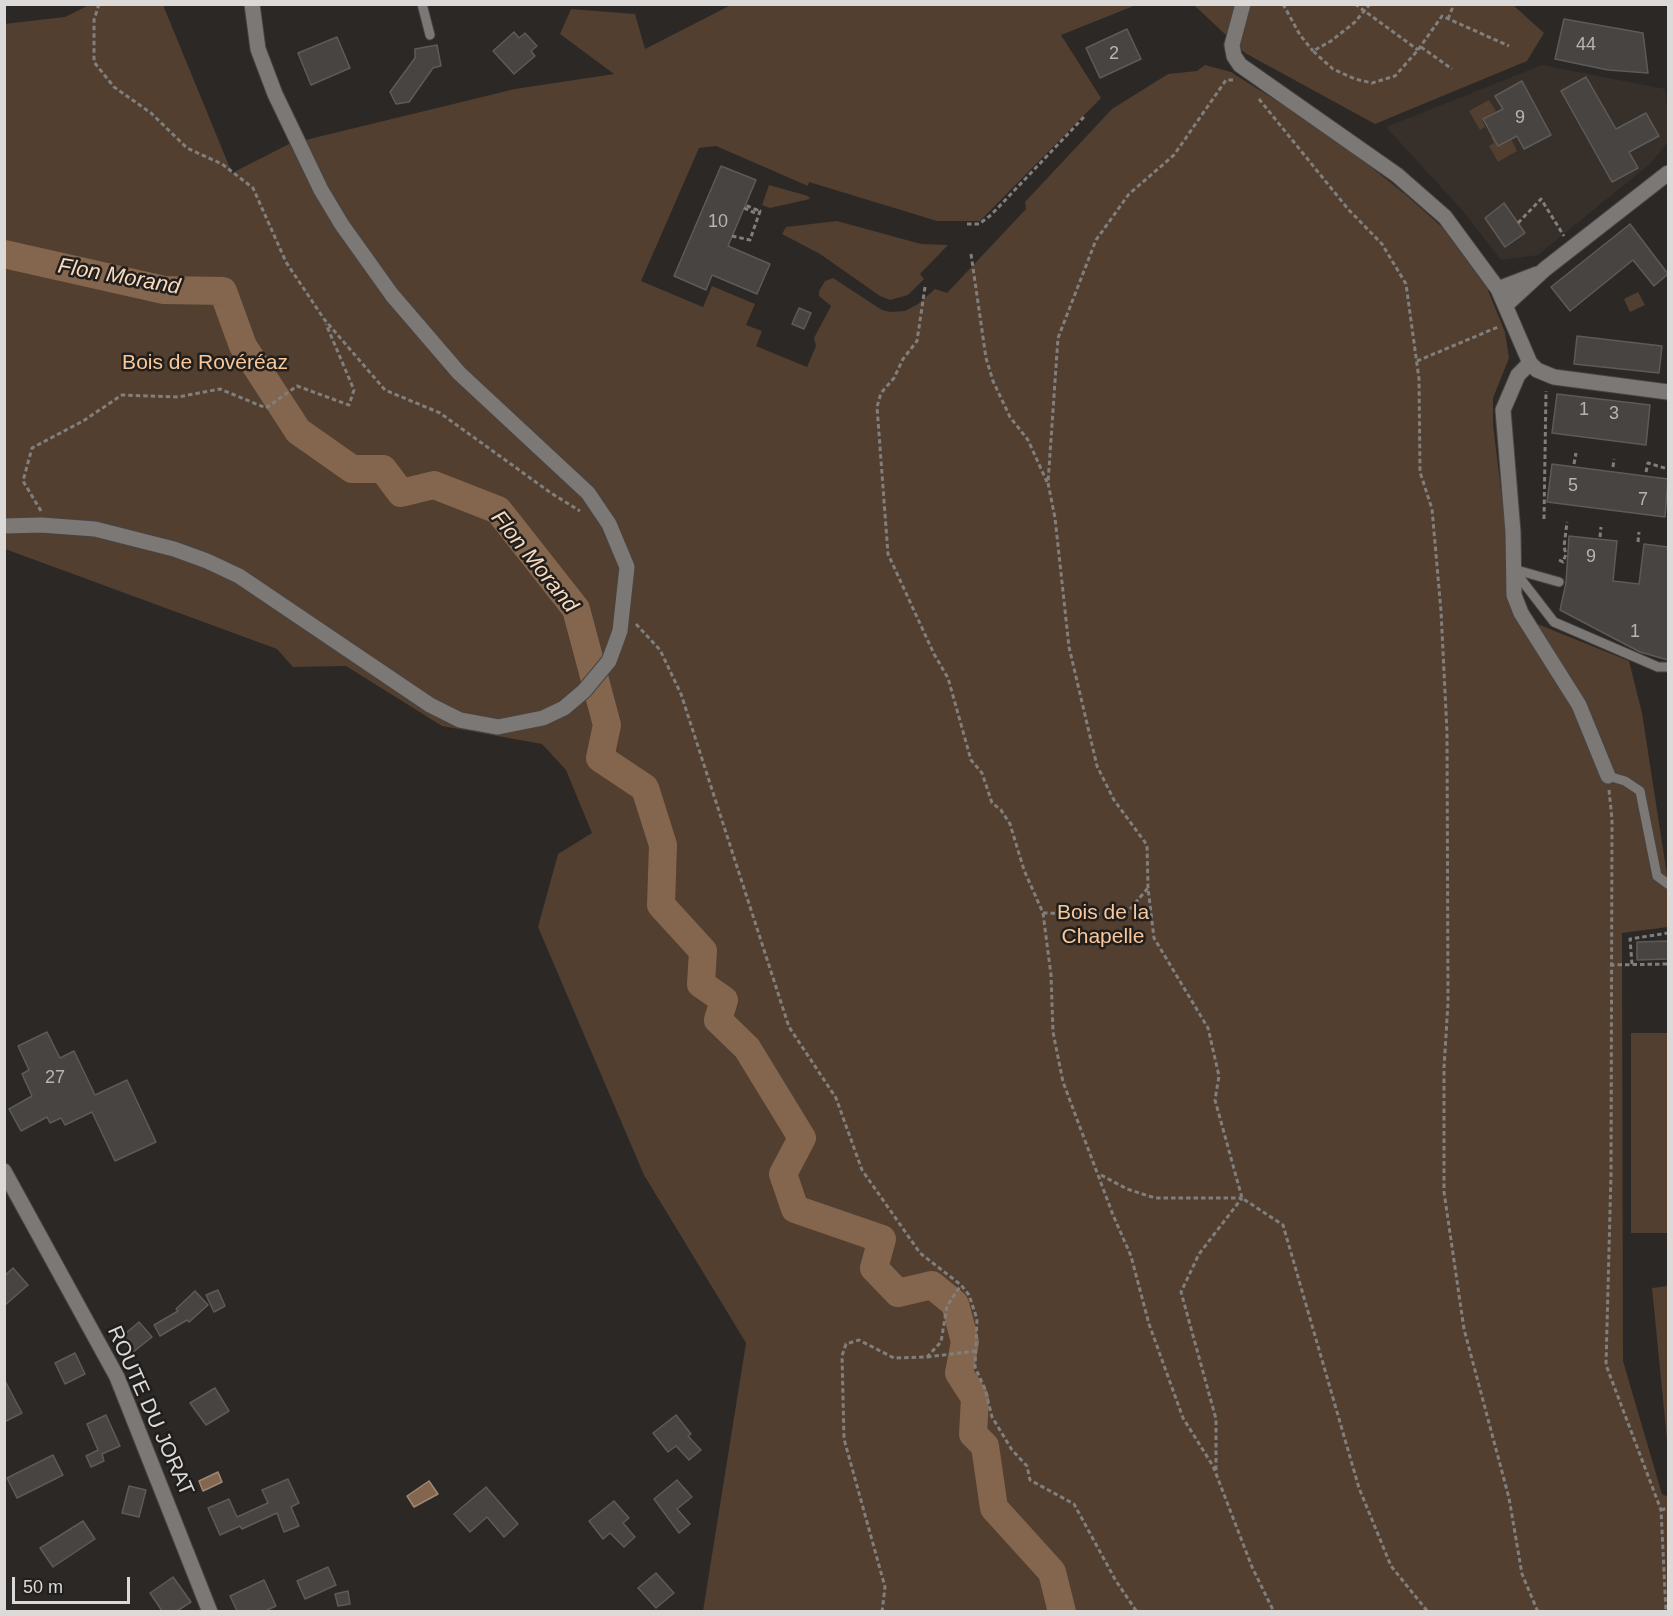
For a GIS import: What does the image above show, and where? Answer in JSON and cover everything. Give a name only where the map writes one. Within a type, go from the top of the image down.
[{"type":"street","points":[[4,526],[95,529],[174,549],[239,576],[430,705],[460,720],[498,727],[543,718],[564,708],[584,691],[609,661],[624,612],[627,567],[609,524],[588,493],[459,373],[392,295],[321,190],[258,49],[252,4]]},
{"type":"street","points":[[1244,4],[1232,45],[1234,56],[1240,65],[1397,175],[1445,217],[1507,303],[1530,363],[1545,375],[1554,377],[1668,392]]},
{"type":"street","points":[[1507,303],[1541,272],[1668,173]]},
{"type":"street","points":[[1498,289],[1541,272]]},
{"type":"street","points":[[1530,363],[1518,375],[1503,410],[1514,595],[1521,613],[1579,705],[1608,776]]},
{"type":"street","name":"ROUTE DU JORAT","points":[[4,1171],[117,1377],[210,1611]]},
{"type":"lane","points":[[422,4],[429,35]]},
{"type":"lane","points":[[1513,569],[1559,582]]},
{"type":"lane","points":[[1513,569],[1554,622],[1658,667],[1668,667]]},
{"type":"lane","points":[[1608,776],[1640,791],[1657,876],[1668,884]]},
{"type":"path","points":[[99,4],[94,20],[94,62],[114,87],[151,113],[187,148],[222,164],[253,188],[286,262],[324,319],[385,390],[440,412],[550,493],[586,515]]},
{"type":"path","points":[[1284,4],[1300,35],[1313,51],[1333,69],[1355,79],[1372,83],[1395,76],[1419,49],[1442,16],[1509,46]]},
{"type":"path","points":[[1354,4],[1452,69]]},
{"type":"path","points":[[1313,51],[1331,41],[1370,4]]},
{"type":"path","points":[[1448,19],[1455,4]]},
{"type":"path","points":[[1048,483],[1058,338],[1096,240],[1129,194],[1174,155],[1226,80],[1238,80]]},
{"type":"path","points":[[1258,95],[1348,208],[1382,244],[1406,285],[1417,361],[1420,472],[1432,509],[1448,732],[1448,1003],[1444,1068],[1444,1192],[1464,1329],[1509,1498],[1522,1574],[1538,1611]]},
{"type":"path","points":[[967,224],[979,224],[991,215],[1084,117]]},
{"type":"path","points":[[1518,223],[1541,199],[1564,236]]},
{"type":"path","points":[[732,236],[750,240],[760,211],[757,210],[755,213],[745,206]]},
{"type":"path","points":[[971,254],[986,358],[993,381],[1010,417],[1028,440],[1048,483],[1056,518],[1069,647],[1097,766],[1114,800],[1147,845],[1148,888],[1154,938],[1208,1028],[1219,1076],[1215,1100],[1242,1198]]},
{"type":"path","points":[[925,287],[917,341],[903,359],[894,378],[881,393],[877,407],[888,554],[934,654],[948,678],[971,760],[982,773],[992,803],[1002,810],[1010,824],[1024,870],[1043,913],[1051,975],[1053,1032],[1063,1082],[1100,1174],[1113,1215],[1131,1256],[1149,1324],[1183,1418],[1216,1472],[1252,1567],[1274,1611]]},
{"type":"path","points":[[49,526],[23,481],[32,448],[83,421],[122,395],[178,397],[220,388],[267,408],[297,386],[349,405],[354,390],[324,319]]},
{"type":"path","points":[[1417,361],[1498,326],[1504,335]]},
{"type":"path","points":[[1544,519],[1546,386]]},
{"type":"path","points":[[1574,464],[1575,453]]},
{"type":"path","points":[[1613,467],[1614,459]]},
{"type":"path","points":[[1646,472],[1648,463],[1668,469]]},
{"type":"path","points":[[1559,560],[1563,562],[1566,554],[1564,547],[1567,522]]},
{"type":"path","points":[[1600,537],[1601,527]]},
{"type":"path","points":[[1638,542],[1639,532]]},
{"type":"path","points":[[624,612],[660,650],[681,694],[789,1027],[836,1098],[862,1170],[920,1253],[961,1285],[969,1295],[977,1319],[975,1367],[986,1389],[992,1417],[1012,1450],[1027,1466],[1030,1480],[1074,1504],[1116,1581],[1137,1611]]},
{"type":"path","points":[[1608,776],[1611,819],[1611,1174],[1606,1365],[1661,1510],[1666,1611]]},
{"type":"path","points":[[1043,913],[1125,915],[1148,888]]},
{"type":"path","points":[[1632,964],[1630,939],[1668,933]]},
{"type":"path","points":[[1610,965],[1668,964]]},
{"type":"path","points":[[1100,1174],[1127,1189],[1155,1198],[1242,1198],[1283,1225],[1359,1488],[1391,1566],[1428,1611]]},
{"type":"path","points":[[1216,1472],[1216,1419],[1181,1292],[1199,1254],[1242,1198]]},
{"type":"path","points":[[927,1358],[941,1342],[947,1306],[961,1285]]},
{"type":"path","points":[[882,1611],[885,1587],[844,1439],[842,1356],[846,1344],[859,1340],[894,1358],[927,1358],[976,1351]]},
{"type":"path","points":[[1661,1510],[1668,1508]]},
{"type":"shaded area","points":[[1542,65],[1665,89],[1668,142],[1651,163],[1538,255],[1501,260],[1463,211],[1386,127]]},
{"type":"shaded area","points":[[218,1472],[222,1482],[203,1491],[199,1481]]},
{"type":"shaded area","points":[[429,1481],[438,1494],[414,1507],[407,1496]]},
{"type":"green space","name":"Bois de la Chapelle","points":[[89,5],[163,5],[232,173],[289,144],[515,89],[614,74],[560,34],[571,9],[635,14],[645,49],[731,5],[1136,5],[1061,35],[1101,98],[980,221],[937,221],[809,182],[808,186],[716,146],[699,148],[641,281],[703,307],[712,286],[755,304],[746,325],[762,331],[756,346],[807,367],[816,346],[814,338],[831,306],[819,296],[819,291],[825,281],[833,278],[882,310],[890,312],[905,311],[918,304],[935,289],[947,293],[1026,209],[1025,202],[1112,109],[1168,74],[1197,71],[1205,65],[1231,72],[1329,134],[1405,194],[1442,227],[1487,288],[1505,332],[1509,358],[1493,398],[1493,425],[1506,530],[1508,575],[1535,623],[1629,661],[1642,713],[1668,881],[1668,927],[1622,933],[1623,1361],[1662,1494],[1668,1497],[1668,1611],[703,1611],[746,1343],[644,1175],[538,927],[558,854],[592,833],[566,770],[542,744],[442,726],[346,666],[293,667],[277,649],[5,549],[4,24],[65,17]]},
{"type":"green space","points":[[1194,5],[1513,5],[1544,33],[1527,61],[1375,124],[1245,53]]},
{"type":"green space","points":[[1489,100],[1496,111],[1482,120],[1485,127],[1480,130],[1469,111]]},
{"type":"green space","points":[[1506,129],[1517,151],[1498,162],[1489,146],[1494,143],[1491,137]]},
{"type":"green space","points":[[769,185],[808,196],[810,199],[770,208],[762,205]]},
{"type":"green space","points":[[837,221],[921,244],[948,245],[920,274],[924,279],[908,295],[890,300],[880,296],[820,254],[782,234],[786,227]]},
{"type":"green space","points":[[1638,292],[1645,305],[1630,312],[1624,299]]},
{"type":"green space","points":[[1631,1033],[1668,1033],[1668,1233],[1631,1233]]},
{"type":"green space","points":[[1668,1286],[1668,1450],[1652,1288]]},
{"type":"building","points":[[1564,19],[1643,33],[1648,73],[1608,70],[1555,59]]},
{"type":"building","points":[[1127,29],[1141,59],[1100,78],[1086,48]]},
{"type":"building","points":[[514,32],[519,38],[525,33],[537,46],[531,51],[535,56],[514,74],[493,51]]},
{"type":"building","points":[[337,37],[350,68],[311,85],[298,53]]},
{"type":"building","points":[[437,45],[441,66],[433,68],[409,102],[396,104],[390,92],[415,58],[415,49]]},
{"type":"building","points":[[1586,77],[1616,129],[1646,113],[1659,136],[1629,152],[1638,168],[1612,182],[1561,91]]},
{"type":"building","points":[[1522,81],[1551,135],[1524,149],[1517,136],[1498,146],[1483,119],[1503,109],[1495,96]]},
{"type":"building","points":[[721,166],[756,180],[728,246],[770,264],[757,294],[712,275],[706,290],[674,276]]},
{"type":"building","points":[[1504,203],[1525,233],[1505,247],[1485,218]]},
{"type":"building","points":[[1630,224],[1668,274],[1654,286],[1633,260],[1570,311],[1551,287]]},
{"type":"building","points":[[799,308],[811,313],[804,329],[792,324]]},
{"type":"building","points":[[1577,336],[1662,346],[1659,373],[1574,364]]},
{"type":"building","points":[[1557,394],[1650,405],[1646,445],[1552,433]]},
{"type":"building","points":[[1552,464],[1668,479],[1665,517],[1547,502]]},
{"type":"building","points":[[1569,536],[1617,541],[1613,581],[1639,584],[1644,544],[1668,547],[1668,660],[1640,652],[1560,610],[1566,583]]},
{"type":"building","points":[[1668,941],[1668,959],[1637,960],[1637,942]]},
{"type":"building","points":[[47,1032],[60,1058],[74,1051],[95,1095],[127,1080],[156,1142],[115,1161],[92,1112],[65,1125],[61,1118],[50,1123],[47,1117],[21,1131],[9,1109],[32,1096],[22,1074],[29,1070],[18,1046]]},
{"type":"building","points":[[13,1268],[28,1285],[4,1306],[4,1276]]},
{"type":"building","points":[[218,1290],[225,1306],[214,1312],[206,1295]]},
{"type":"building","points":[[195,1291],[208,1305],[189,1322],[187,1320],[160,1336],[154,1325],[178,1311],[176,1309]]},
{"type":"building","points":[[139,1322],[152,1337],[132,1353],[120,1338]]},
{"type":"building","points":[[75,1353],[85,1374],[65,1384],[55,1363]]},
{"type":"building","points":[[4,1379],[22,1413],[4,1422]]},
{"type":"building","points":[[215,1388],[229,1411],[206,1425],[190,1403]]},
{"type":"building","points":[[106,1415],[120,1446],[102,1454],[104,1461],[91,1467],[86,1456],[98,1450],[87,1424]]},
{"type":"building","points":[[676,1415],[691,1434],[688,1436],[701,1450],[689,1460],[676,1446],[668,1452],[653,1433]]},
{"type":"building","points":[[53,1455],[63,1475],[17,1498],[7,1478]]},
{"type":"building","points":[[288,1479],[299,1503],[291,1507],[299,1526],[284,1532],[277,1513],[242,1529],[240,1526],[220,1535],[208,1508],[229,1499],[237,1517],[268,1503],[262,1490]]},
{"type":"building","points":[[677,1480],[692,1497],[677,1509],[690,1524],[679,1533],[654,1499]]},
{"type":"building","points":[[129,1486],[146,1490],[139,1517],[122,1513]]},
{"type":"building","points":[[486,1487],[518,1524],[504,1537],[487,1517],[470,1532],[454,1514]]},
{"type":"building","points":[[614,1501],[629,1518],[623,1523],[635,1537],[624,1547],[610,1533],[603,1539],[589,1521]]},
{"type":"building","points":[[83,1521],[95,1539],[53,1567],[40,1548]]},
{"type":"building","points":[[328,1567],[336,1585],[305,1599],[297,1581]]},
{"type":"building","points":[[656,1573],[674,1593],[656,1608],[638,1588]]},
{"type":"building","points":[[173,1577],[191,1602],[177,1611],[162,1611],[150,1593]]},
{"type":"building","points":[[264,1580],[276,1606],[265,1611],[237,1611],[230,1596]]},
{"type":"building","points":[[348,1591],[350,1604],[338,1606],[335,1594]]},
{"type":"waterway","name":"Flon Morand","points":[[4,254],[164,290],[223,291],[243,346],[298,431],[352,469],[383,469],[401,493],[434,485],[498,510],[576,609],[607,725],[600,758],[645,788],[663,845],[661,905],[703,951],[701,984],[724,1000],[718,1020],[747,1048],[802,1138],[783,1174],[795,1209],[882,1239],[874,1268],[898,1293],[932,1285],[955,1304],[965,1342],[959,1373],[975,1398],[973,1434],[985,1446],[994,1508],[1052,1572],[1062,1612]]},
{"type":"park label","name":"Bois de Rovéréaz","points":[[205,363]]}]
